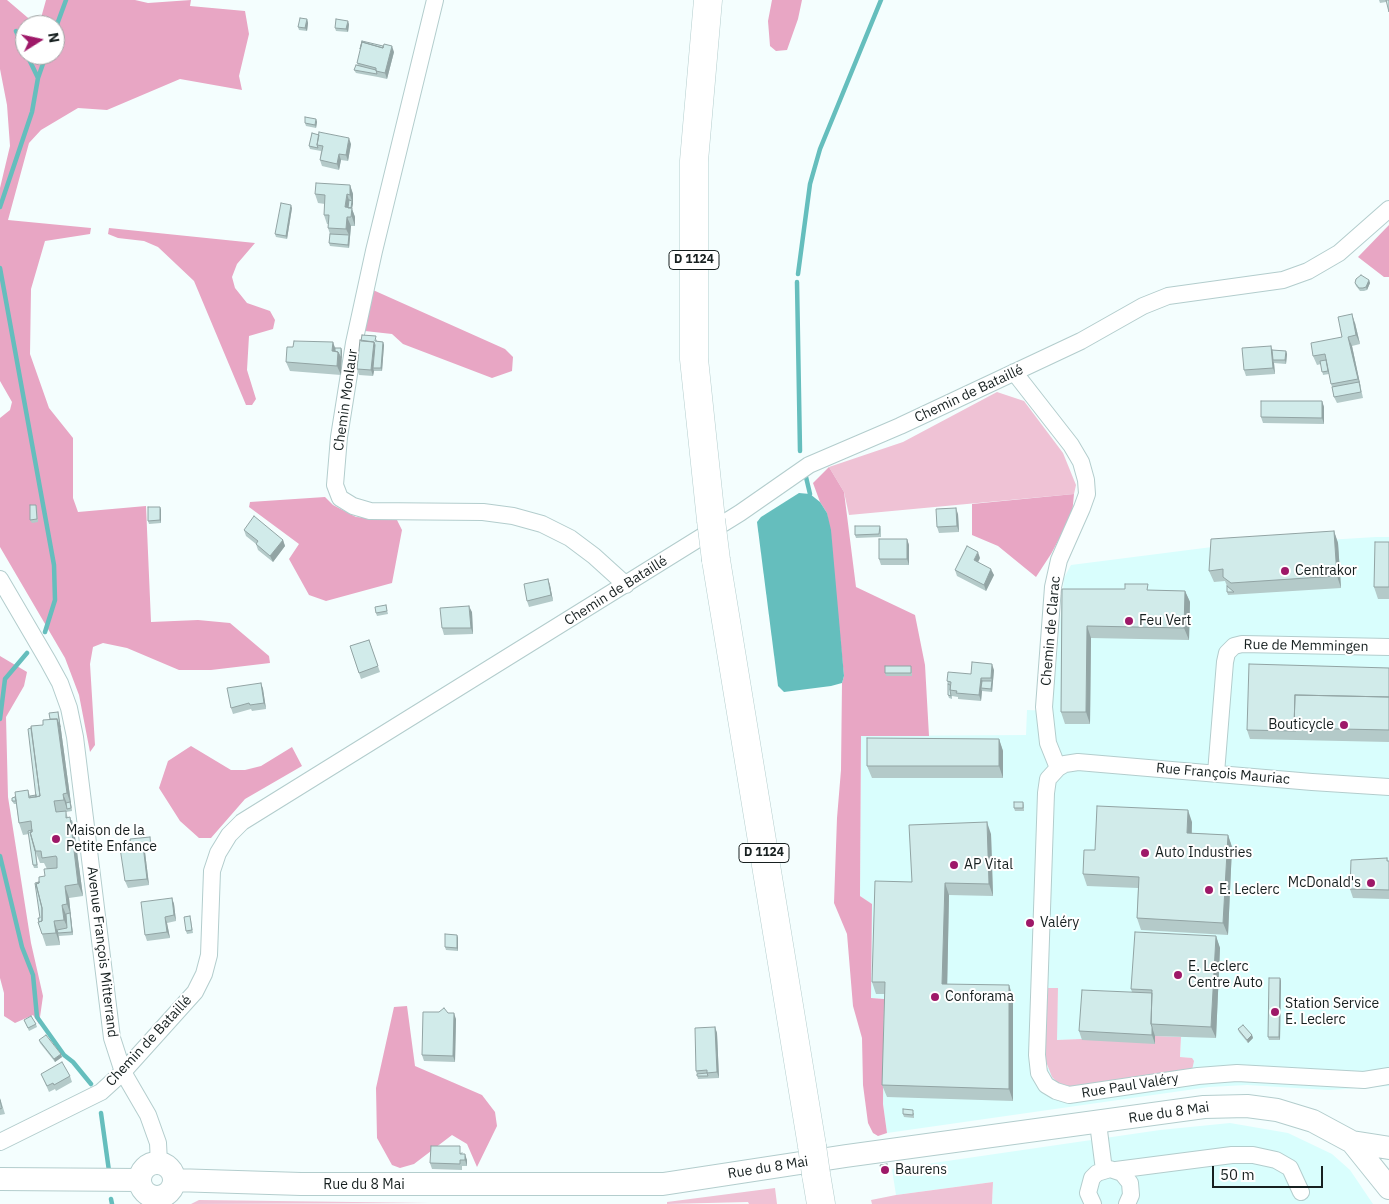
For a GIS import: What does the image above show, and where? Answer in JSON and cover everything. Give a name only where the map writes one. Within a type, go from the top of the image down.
[{"type":"highway","name":"D 1124","points":[[708,0],[694,161],[694,359],[716,560],[821,1204]]},
{"type":"street","name":"Chemin Monlaur","points":[[435,0],[374,251],[354,343],[339,436],[336,485],[340,498],[353,506],[370,511],[484,512],[512,516],[542,524],[570,538],[594,556],[626,585]]},
{"type":"street","name":"Chemin de Bataillé","points":[[0,1142],[101,1092],[123,1072],[195,992],[204,974],[210,955],[212,871],[218,852],[229,835],[242,822],[626,585],[740,513],[809,465],[900,426],[1081,341],[1143,306],[1168,296],[1283,280],[1308,271],[1339,253],[1389,209]]},
{"type":"street","name":"Chemin de Clarac","points":[[1014,372],[1071,446],[1081,462],[1086,480],[1087,494],[1059,560],[1053,587],[1044,707],[1048,743],[1058,768]]},
{"type":"street","name":"Avenue François Mitterrand","points":[[0,579],[60,683],[69,708],[75,738],[112,1038],[123,1072],[148,1115],[158,1143],[159,1163]]},
{"type":"street","name":"Rue de Memmingen","points":[[1216,773],[1225,662],[1228,653],[1234,646],[1242,644],[1389,647]]},
{"type":"street","name":"Rue François Mauriac","points":[[1058,768],[1065,764],[1078,762],[1389,787]]},
{"type":"street","name":"Rue Paul Valéry","points":[[1058,768],[1048,779],[1044,826],[1037,1055],[1039,1073],[1046,1085],[1056,1091],[1069,1095],[1198,1076],[1237,1073],[1364,1080],[1389,1076]]},
{"type":"street","name":"Rue du 8 Mai","points":[[174,1180],[311,1184],[662,1184],[846,1156],[1204,1107],[1248,1106],[1277,1110],[1313,1121],[1352,1142],[1389,1148]]},
{"type":"street","points":[[1098,1123],[1110,1170]]},
{"type":"street","name":"Rue du 8 Mai","points":[[1352,1142],[1389,1188]]},
{"type":"street","points":[[1093,1204],[1088,1193],[1089,1185],[1097,1173],[1232,1155],[1253,1155],[1276,1160],[1290,1168],[1301,1192]]},
{"type":"street","points":[[159,1163],[168,1167],[174,1180],[171,1190],[157,1196],[144,1189],[140,1180],[146,1167],[159,1163]]},
{"type":"street","points":[[1110,1170],[1122,1173],[1130,1182],[1132,1195],[1127,1204]]},
{"type":"street","points":[[0,1179],[140,1180]]},
{"type":"shaded area","points":[[0,0],[7,0],[25,15],[15,15],[15,65],[65,65],[65,15],[42,15],[46,0],[135,0],[148,3],[191,0],[190,6],[245,11],[249,34],[239,76],[242,90],[180,79],[107,110],[78,108],[41,130],[29,143],[8,220],[91,228],[90,234],[45,241],[31,289],[30,354],[49,408],[73,438],[73,498],[78,512],[146,506],[151,622],[198,620],[230,623],[269,656],[270,663],[211,670],[179,670],[127,648],[103,643],[93,647],[90,664],[95,745],[90,752],[79,695],[65,658],[0,547],[0,418],[10,410],[12,402],[0,381],[0,188],[10,146],[7,105],[0,69]]},
{"type":"shaded area","points":[[772,0],[802,0],[798,19],[787,50],[776,51],[770,46],[768,21]]},
{"type":"shaded area","points":[[1389,225],[1389,277],[1384,277],[1358,257]]},
{"type":"shaded area","points":[[109,228],[255,243],[237,264],[232,277],[235,288],[247,303],[270,311],[275,320],[273,329],[249,336],[247,370],[256,399],[252,405],[246,405],[194,281],[158,247],[144,241],[118,238],[108,234]]},
{"type":"shaded area","points":[[373,290],[505,349],[513,357],[512,371],[492,378],[403,344],[392,334],[365,331]]},
{"type":"shaded area","points":[[997,392],[1024,401],[1063,453],[1076,485],[1074,494],[849,515],[844,492],[829,467],[903,442]]},
{"type":"shaded area","points":[[829,467],[844,492],[856,587],[915,615],[925,665],[929,736],[861,736],[860,896],[872,904],[871,998],[884,999],[883,1104],[887,1133],[878,1136],[873,1133],[868,1123],[863,1085],[862,1038],[853,1006],[847,934],[834,903],[841,770],[842,683],[844,676],[827,513],[820,502],[813,483]]},
{"type":"shaded area","points":[[1074,494],[1072,515],[1036,577],[998,546],[972,535],[972,504]]},
{"type":"shaded area","points":[[325,497],[333,505],[356,517],[397,520],[402,530],[392,583],[326,601],[309,595],[289,559],[299,544],[249,507],[250,502]]},
{"type":"shaded area","points":[[1389,537],[1389,1086],[1329,1090],[1247,1085],[1209,1087],[887,1133],[883,1104],[884,999],[871,998],[872,904],[860,896],[861,736],[1026,735],[1027,710],[1052,711],[1064,578],[1071,565],[1212,547]],"holes":[[[1047,988],[1058,988],[1056,1040],[1181,1037],[1180,1057],[1190,1057],[1047,1068]]]},
{"type":"shaded area","points":[[0,656],[27,672],[24,686],[6,717],[8,797],[31,943],[43,996],[39,1024],[33,1015],[15,1023],[4,1016],[4,993],[0,978]]},
{"type":"shaded area","points":[[191,746],[231,770],[245,770],[261,766],[292,747],[302,766],[245,799],[211,838],[199,838],[180,821],[159,788],[168,761]]},
{"type":"shaded area","points":[[1047,988],[1058,988],[1057,1040],[1155,1036],[1181,1037],[1180,1057],[1192,1058],[1194,1061],[1192,1070],[1072,1087],[1058,1083],[1052,1077],[1045,1059]]},
{"type":"shaded area","points":[[407,1006],[415,1066],[482,1095],[495,1112],[497,1126],[477,1167],[467,1144],[452,1135],[414,1164],[400,1168],[392,1165],[377,1138],[376,1088],[394,1007]]},
{"type":"shaded area","points":[[1230,1123],[1288,1133],[1332,1154],[1350,1170],[1373,1204],[992,1204],[993,1182],[896,1195],[892,1169],[1160,1130]]},
{"type":"shaded area","points":[[993,1182],[992,1204],[872,1204],[871,1200],[896,1195]]},
{"type":"shaded area","points":[[775,1188],[777,1204],[749,1204],[748,1202],[667,1204],[667,1202]]},
{"type":"shaded area","points":[[199,1200],[431,1203],[191,1204]]},
{"type":"water","points":[[799,493],[810,494],[820,502],[827,513],[831,530],[844,676],[842,683],[831,686],[784,692],[778,686],[757,522],[761,517]]},
{"type":"building","points":[[1386,0],[1389,0],[1389,12]]},
{"type":"building","points":[[300,18],[307,19],[305,28],[298,27]]},
{"type":"building","points":[[336,19],[348,21],[346,29],[335,28]]},
{"type":"building","points":[[362,41],[383,46],[383,48],[362,42],[360,49]]},
{"type":"building","points":[[362,42],[383,48],[384,44],[392,46],[385,73],[376,71],[376,68],[357,63]]},
{"type":"building","points":[[356,65],[376,70],[377,74],[354,70]]},
{"type":"building","points":[[305,117],[316,119],[315,125],[305,123]]},
{"type":"building","points":[[319,132],[349,138],[346,155],[339,154],[337,164],[320,160],[323,146],[317,145]]},
{"type":"building","points":[[312,133],[319,135],[318,148],[309,146]]},
{"type":"building","points":[[316,183],[350,185],[350,195],[347,194],[345,207],[352,208],[351,217],[347,217],[346,229],[328,228],[329,215],[324,215],[325,195],[315,194]]},
{"type":"building","points":[[349,200],[352,201],[351,208],[348,208]]},
{"type":"building","points":[[281,203],[291,205],[286,236],[275,234]]},
{"type":"building","points":[[330,234],[349,235],[348,245],[329,243]]},
{"type":"building","points":[[1361,275],[1369,280],[1366,287],[1359,288],[1355,283],[1356,279]]},
{"type":"building","points":[[1352,314],[1356,335],[1348,337],[1358,379],[1331,384],[1325,354],[1313,356],[1311,343],[1342,337],[1338,317]]},
{"type":"building","points":[[362,335],[376,336],[375,341],[383,342],[381,368],[373,368],[374,342],[361,341]]},
{"type":"building","points":[[360,340],[374,342],[371,370],[357,369]]},
{"type":"building","points":[[294,341],[333,342],[332,351],[338,352],[337,366],[286,362],[287,347],[293,347]]},
{"type":"building","points":[[1271,346],[1273,368],[1244,370],[1242,348]]},
{"type":"building","points":[[335,348],[341,348],[341,358],[338,352],[335,351]]},
{"type":"building","points":[[1272,350],[1286,351],[1285,360],[1273,360]]},
{"type":"building","points":[[1326,360],[1328,371],[1322,372],[1320,361]]},
{"type":"building","points":[[1359,382],[1361,392],[1334,397],[1332,387]]},
{"type":"building","points":[[1261,401],[1322,401],[1322,418],[1261,417]]},
{"type":"building","points":[[30,505],[36,505],[37,519],[30,520]]},
{"type":"building","points":[[148,507],[160,507],[160,520],[148,521]]},
{"type":"building","points":[[956,508],[957,526],[937,527],[936,509]]},
{"type":"building","points":[[254,516],[283,540],[270,556],[256,544],[258,541],[244,530]]},
{"type":"building","points":[[855,526],[880,526],[879,534],[855,535]]},
{"type":"building","points":[[1334,531],[1337,576],[1231,583],[1223,577],[1223,569],[1209,571],[1211,539]]},
{"type":"building","points":[[879,539],[907,539],[907,559],[879,559]]},
{"type":"building","points":[[1375,542],[1389,542],[1389,587],[1374,587]]},
{"type":"building","points":[[967,546],[978,552],[974,560],[991,569],[984,585],[955,570]]},
{"type":"building","points":[[548,579],[551,595],[527,601],[524,584]]},
{"type":"building","points":[[1125,584],[1148,584],[1147,590],[1185,591],[1184,628],[1087,626],[1086,712],[1061,712],[1062,589],[1125,589]]},
{"type":"building","points":[[1227,586],[1234,592],[1227,592]]},
{"type":"building","points":[[386,605],[387,611],[376,613],[375,607]]},
{"type":"building","points":[[469,606],[471,628],[442,628],[440,608]]},
{"type":"building","points":[[369,640],[378,666],[359,673],[350,646]]},
{"type":"building","points":[[972,662],[992,664],[991,678],[981,678],[979,695],[956,693],[957,691],[950,690],[951,682],[947,681],[948,672],[971,674]]},
{"type":"building","points":[[1249,664],[1389,668],[1389,697],[1295,695],[1294,728],[1296,731],[1247,730]]},
{"type":"building","points":[[885,666],[911,666],[911,673],[885,673]]},
{"type":"building","points":[[982,681],[992,681],[991,689],[981,688]]},
{"type":"building","points":[[261,683],[264,703],[250,705],[249,703],[231,708],[227,688]]},
{"type":"building","points":[[948,684],[950,685],[951,696],[948,695]]},
{"type":"building","name":"Bouticycle","points":[[1295,695],[1389,697],[1389,730],[1294,728]]},
{"type":"building","points":[[58,712],[60,727],[57,719],[50,719],[49,713]]},
{"type":"building","name":"Maison de la Petite Enfance","points":[[57,719],[67,793],[63,794],[64,800],[54,801],[56,812],[66,811],[66,818],[70,817],[78,884],[65,886],[67,904],[62,905],[64,920],[54,921],[56,933],[42,934],[38,922],[42,921],[42,908],[36,884],[39,883],[39,877],[45,876],[44,869],[57,868],[57,858],[56,856],[42,858],[41,851],[35,851],[30,832],[32,832],[31,821],[19,823],[15,792],[28,790],[29,798],[40,796],[31,726],[43,725],[43,720]]},
{"type":"building","points":[[31,728],[40,796],[36,797],[28,729]]},
{"type":"building","points":[[867,738],[999,739],[999,766],[867,766]]},
{"type":"building","points":[[70,802],[71,808],[67,809],[66,803]]},
{"type":"building","points":[[1014,802],[1023,802],[1023,808],[1014,808]]},
{"type":"building","points":[[1097,806],[1188,810],[1187,833],[1228,835],[1223,923],[1137,918],[1139,877],[1083,874],[1084,850],[1095,850]]},
{"type":"building","name":"Conforama","points":[[987,822],[989,884],[945,883],[942,984],[1009,985],[1009,1089],[882,1085],[885,982],[872,982],[875,881],[912,882],[909,825]]},
{"type":"building","points":[[32,830],[30,832],[37,865],[33,865],[28,831]]},
{"type":"building","points":[[150,837],[151,847],[144,848],[143,845],[131,847],[130,839]]},
{"type":"building","points":[[143,845],[147,879],[125,881],[120,848]]},
{"type":"building","name":"McDonald's","points":[[1387,858],[1387,861],[1389,861],[1389,890],[1350,889],[1351,860]]},
{"type":"building","points":[[39,882],[36,884],[42,908],[42,921],[39,922],[35,883]]},
{"type":"building","points":[[172,898],[174,915],[165,917],[167,932],[145,935],[141,902]]},
{"type":"building","points":[[70,913],[72,932],[58,933],[57,930],[67,928],[66,914]]},
{"type":"building","points":[[190,916],[192,930],[186,931],[184,917]]},
{"type":"building","name":"E. Leclerc Centre Auto","points":[[1135,932],[1216,936],[1211,1027],[1151,1024],[1152,990],[1131,989]]},
{"type":"building","points":[[445,934],[457,935],[457,948],[445,947]]},
{"type":"building","name":"Station Service E. Leclerc","points":[[1269,978],[1280,978],[1279,1037],[1268,1037]]},
{"type":"building","points":[[1082,990],[1152,993],[1152,1035],[1079,1031]]},
{"type":"building","points":[[444,1008],[448,1013],[454,1013],[453,1056],[422,1055],[423,1012],[439,1012]]},
{"type":"building","points":[[31,1016],[36,1024],[28,1028],[24,1020]]},
{"type":"building","points":[[1243,1025],[1252,1035],[1247,1040],[1238,1029]]},
{"type":"building","points":[[715,1027],[717,1072],[707,1073],[707,1070],[696,1071],[695,1028]]},
{"type":"building","points":[[46,1035],[61,1054],[54,1059],[39,1040]]},
{"type":"building","points":[[62,1062],[70,1076],[54,1085],[53,1083],[47,1086],[41,1074]]},
{"type":"building","points":[[707,1073],[708,1076],[697,1076],[697,1074]]},
{"type":"building","points":[[903,1109],[913,1110],[913,1115],[903,1114]]},
{"type":"building","points":[[431,1146],[460,1146],[460,1154],[465,1154],[465,1160],[460,1160],[460,1164],[430,1163]]},
{"type":"building","points":[[887,1164],[888,1168],[881,1169],[880,1165]]},
{"type":"waterway","points":[[60,15],[66,0]]},
{"type":"waterway","points":[[798,274],[810,184],[820,149],[881,0]]},
{"type":"waterway","points":[[32,65],[38,78]]},
{"type":"waterway","points":[[0,207],[32,112],[38,78],[43,65]]},
{"type":"waterway","points":[[0,268],[54,565],[55,600],[45,632]]},
{"type":"waterway","points":[[797,282],[800,451]]},
{"type":"waterway","points":[[806,477],[810,494]]},
{"type":"waterway","points":[[0,719],[5,679],[27,653]]},
{"type":"waterway","points":[[0,856],[22,947],[33,975],[37,1017],[64,1055],[73,1062],[91,1084]]},
{"type":"waterway","points":[[101,1113],[109,1171]]},
{"type":"waterway","points":[[111,1199],[112,1204]]},
{"type":"place","name":"Centrakor","points":[[1285,571]]},
{"type":"place","name":"Feu Vert","points":[[1129,621]]},
{"type":"place","name":"Bouticycle","points":[[1344,725]]},
{"type":"place","name":"Maison de la Petite Enfance","points":[[56,839]]},
{"type":"place","name":"Auto Industries","points":[[1145,853]]},
{"type":"place","name":"AP Vital","points":[[954,865]]},
{"type":"place","name":"McDonald's","points":[[1371,883]]},
{"type":"place","name":"E. Leclerc","points":[[1209,890]]},
{"type":"place","name":"Valéry","points":[[1030,923]]},
{"type":"place","name":"E. Leclerc Centre Auto","points":[[1178,975]]},
{"type":"place","name":"Conforama","points":[[935,997]]},
{"type":"place","name":"Station Service E. Leclerc","points":[[1275,1012]]},
{"type":"place","name":"Baurens","points":[[885,1170]]}]
